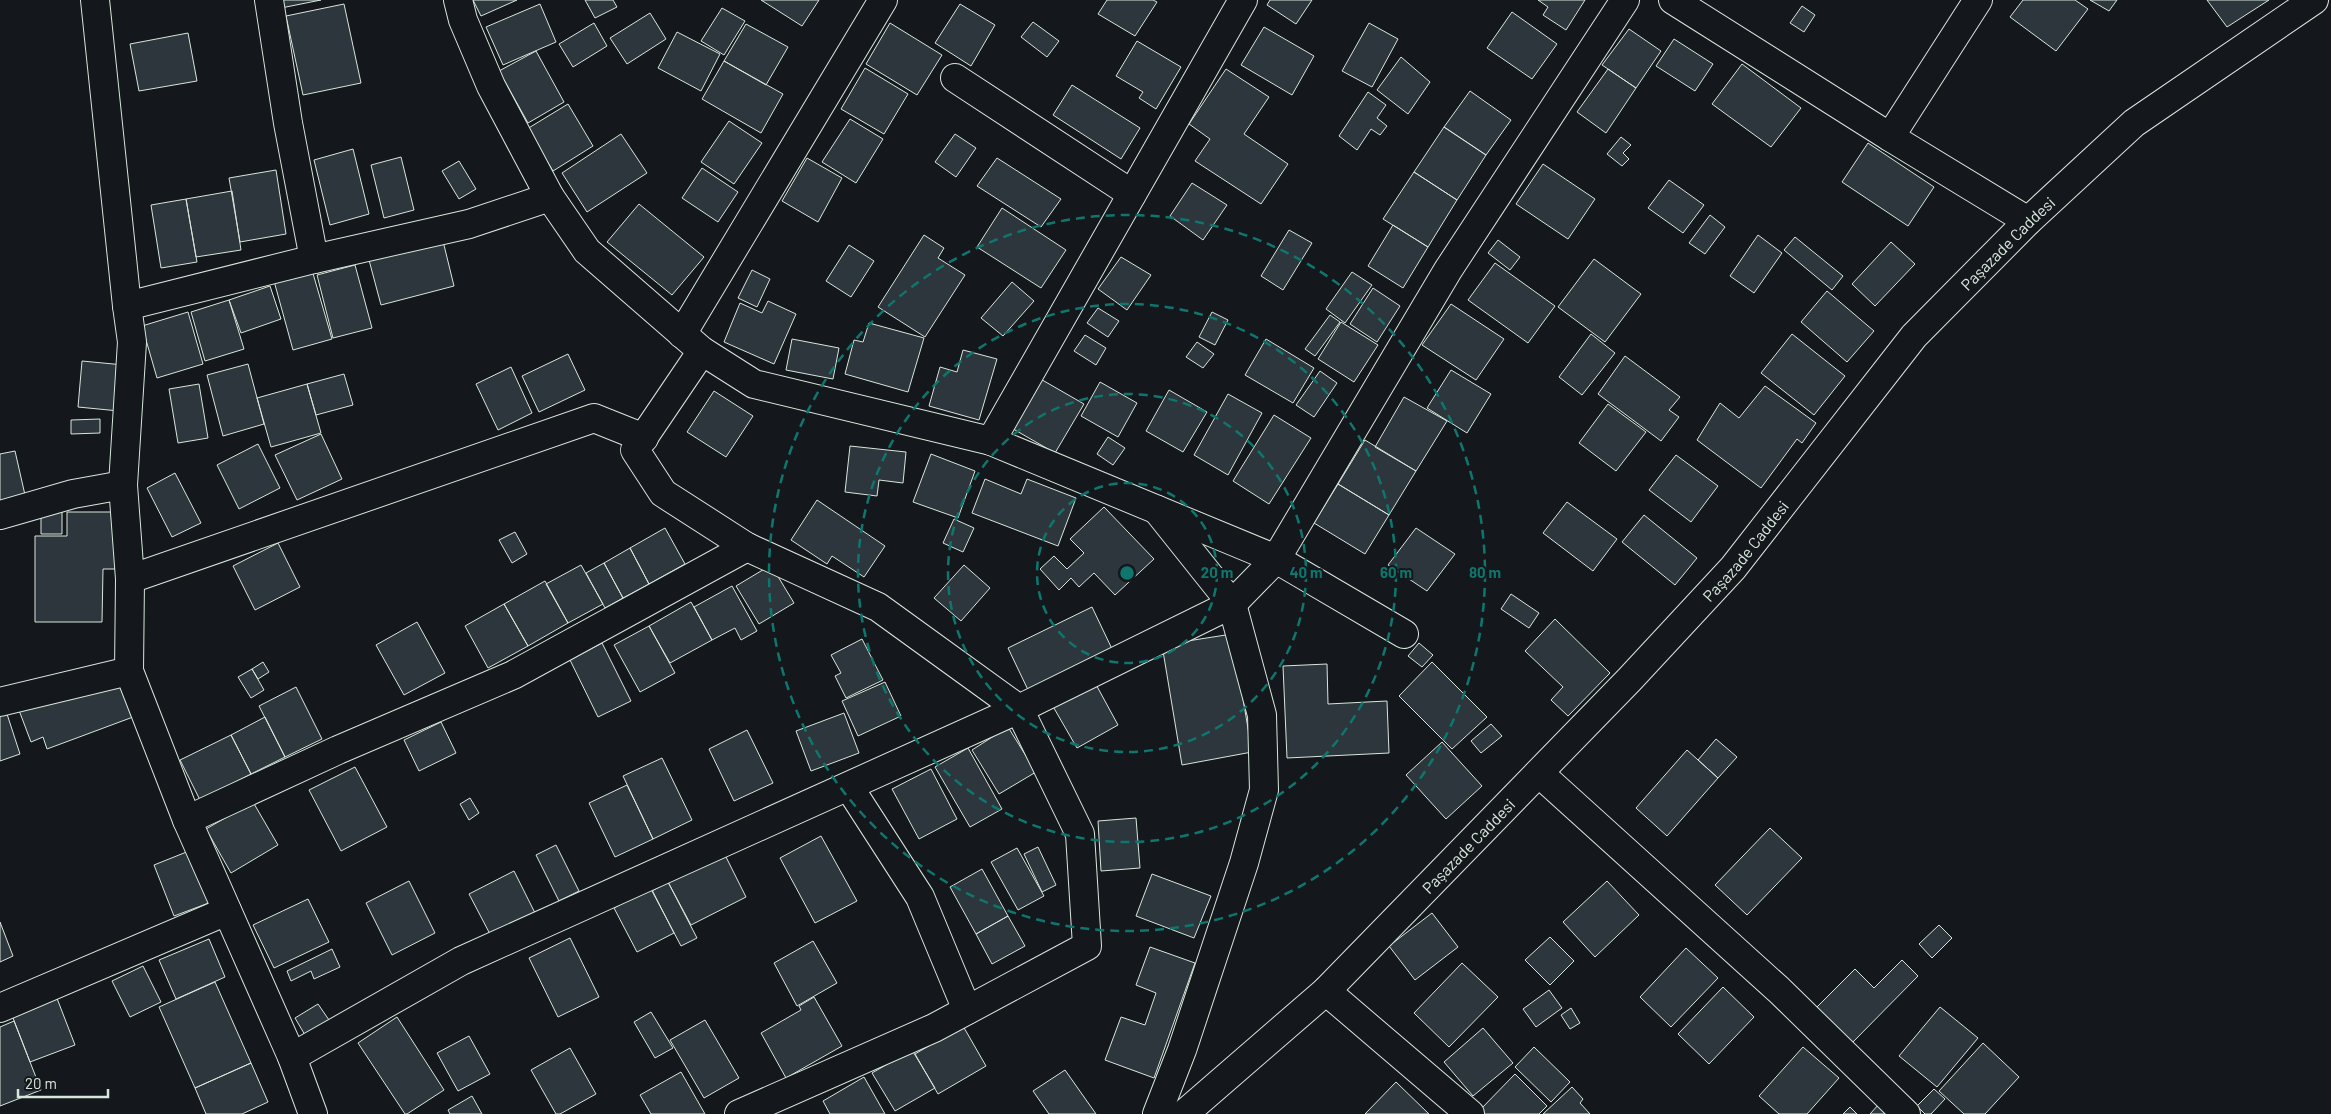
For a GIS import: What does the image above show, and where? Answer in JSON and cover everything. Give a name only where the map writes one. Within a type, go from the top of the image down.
[{"type":"street","points":[[95,0],[132,342],[124,485],[130,579],[129,672],[187,820],[292,1057],[313,1114]]},
{"type":"street","points":[[269,0],[288,123],[314,259]]},
{"type":"street","points":[[458,0],[463,20],[491,86],[550,197],[587,251],[692,343],[754,384],[991,441],[1276,559],[1404,634]]},
{"type":"street","points":[[739,1114],[934,1028],[1087,946],[1080,834],[1019,709],[878,607],[747,547],[663,493],[635,450],[644,438],[692,343],[883,0]]},
{"type":"street","points":[[991,441],[1243,0]]},
{"type":"street","points":[[292,1057],[461,961],[1019,709],[1232,604],[1276,559],[1448,270],[1625,0]]},
{"type":"street","points":[[1673,0],[1890,137],[2028,221]]},
{"type":"street","points":[[1890,137],[1978,0]]},
{"type":"street","name":"Paşazade Caddesi","points":[[1184,1114],[1326,991],[1539,773],[1733,568],[1914,336],[2028,221],[2134,123],[2314,0]]},
{"type":"street","points":[[955,78],[1132,194]]},
{"type":"street","points":[[127,306],[314,259],[469,224],[550,197]]},
{"type":"street","points":[[130,579],[594,418],[644,438]]},
{"type":"street","points":[[0,515],[73,494],[124,485]]},
{"type":"street","points":[[1156,509],[1232,604],[1262,715],[1264,790],[1244,863],[1182,1050],[1157,1114]]},
{"type":"street","points":[[187,820],[338,750],[513,676],[747,547]]},
{"type":"street","points":[[0,702],[129,672]]},
{"type":"street","points":[[1539,773],[1779,990],[1906,1114]]},
{"type":"street","points":[[849,787],[920,897],[967,1010]]},
{"type":"street","points":[[0,1008],[227,911]]},
{"type":"street","points":[[1326,991],[1470,1114]]},
{"type":"building","points":[[280,0],[321,0],[281,8]]},
{"type":"building","points":[[473,0],[517,0],[481,16]]},
{"type":"building","points":[[585,0],[613,0],[617,7],[595,18]]},
{"type":"building","points":[[761,0],[819,0],[802,26]]},
{"type":"building","points":[[1107,0],[1153,0],[1157,2],[1135,36],[1098,14]]},
{"type":"building","points":[[1270,0],[1312,0],[1296,24],[1267,5]]},
{"type":"building","points":[[1538,0],[1585,0],[1566,30],[1543,15],[1548,7]]},
{"type":"building","points":[[2023,0],[2075,0],[2088,9],[2056,51],[2010,17]]},
{"type":"building","points":[[2090,0],[2117,0],[2109,11]]},
{"type":"building","points":[[2207,0],[2269,0],[2227,27]]},
{"type":"building","points":[[344,4],[361,83],[303,95],[286,16]]},
{"type":"building","points":[[540,4],[556,42],[503,65],[486,27]]},
{"type":"building","points":[[960,4],[995,25],[971,66],[935,43]]},
{"type":"building","points":[[1802,6],[1815,15],[1804,32],[1790,23]]},
{"type":"building","points":[[722,8],[745,21],[724,55],[701,41]]},
{"type":"building","points":[[1512,12],[1557,44],[1532,79],[1487,48]]},
{"type":"building","points":[[650,13],[666,39],[627,64],[610,38]]},
{"type":"building","points":[[1033,22],[1059,41],[1047,57],[1021,37]]},
{"type":"building","points":[[594,23],[607,46],[573,67],[559,44]]},
{"type":"building","points":[[890,23],[942,55],[917,95],[866,64]]},
{"type":"building","points":[[1369,23],[1398,39],[1372,87],[1342,71]]},
{"type":"building","points":[[746,24],[788,47],[766,85],[724,61]]},
{"type":"building","points":[[1264,27],[1314,56],[1292,95],[1241,65]]},
{"type":"building","points":[[1629,29],[1661,51],[1636,88],[1602,65]]},
{"type":"building","points":[[677,32],[720,54],[701,91],[658,68]]},
{"type":"building","points":[[188,33],[197,81],[139,91],[130,44]]},
{"type":"building","points":[[1674,39],[1713,64],[1695,91],[1656,66]]},
{"type":"building","points":[[1137,41],[1181,67],[1156,109],[1139,98],[1143,92],[1116,76]]},
{"type":"building","points":[[536,51],[564,102],[528,123],[499,71]]},
{"type":"building","points":[[1401,57],[1430,82],[1408,114],[1377,90]]},
{"type":"building","points":[[724,61],[783,94],[761,133],[702,99]]},
{"type":"building","points":[[1742,64],[1801,108],[1771,147],[1712,104]]},
{"type":"building","points":[[865,68],[908,94],[884,134],[841,109]]},
{"type":"building","points":[[1226,69],[1269,97],[1244,134],[1288,164],[1261,204],[1195,161],[1210,139],[1189,124]]},
{"type":"building","points":[[1608,69],[1636,88],[1606,133],[1577,112]]},
{"type":"building","points":[[1072,85],[1140,128],[1121,159],[1053,115]]},
{"type":"building","points":[[1470,91],[1511,120],[1486,155],[1444,127]]},
{"type":"building","points":[[1368,92],[1386,105],[1377,118],[1387,126],[1380,135],[1371,129],[1357,150],[1339,136]]},
{"type":"building","points":[[568,104],[593,146],[553,171],[527,129]]},
{"type":"building","points":[[850,119],[883,139],[856,183],[822,162]]},
{"type":"building","points":[[729,121],[762,143],[734,184],[701,162]]},
{"type":"building","points":[[1444,127],[1486,155],[1457,200],[1414,172]]},
{"type":"building","points":[[621,134],[647,173],[587,212],[562,173]]},
{"type":"building","points":[[955,134],[976,148],[956,177],[935,162]]},
{"type":"building","points":[[1621,137],[1631,145],[1623,153],[1629,159],[1622,166],[1607,154]]},
{"type":"building","points":[[1868,143],[1934,187],[1908,226],[1842,182]]},
{"type":"building","points":[[353,149],[369,214],[330,225],[314,160]]},
{"type":"building","points":[[401,157],[414,210],[384,218],[371,165]]},
{"type":"building","points":[[807,158],[842,178],[818,222],[782,201]]},
{"type":"building","points":[[997,158],[1061,199],[1041,227],[977,186]]},
{"type":"building","points":[[459,161],[476,189],[459,199],[442,171]]},
{"type":"building","points":[[1543,164],[1595,199],[1568,239],[1516,204]]},
{"type":"building","points":[[702,168],[738,192],[718,222],[682,198]]},
{"type":"building","points":[[276,170],[286,234],[240,242],[229,178]]},
{"type":"building","points":[[1414,172],[1457,200],[1428,247],[1383,219]]},
{"type":"building","points":[[1669,180],[1704,205],[1683,233],[1648,208]]},
{"type":"building","points":[[1192,183],[1227,205],[1203,240],[1170,216]]},
{"type":"building","points":[[232,191],[241,250],[196,257],[186,199]]},
{"type":"building","points":[[186,199],[197,262],[161,268],[151,205]]},
{"type":"building","points":[[639,204],[704,257],[672,295],[607,242]]},
{"type":"building","points":[[1002,208],[1066,250],[1041,288],[977,247]]},
{"type":"building","points":[[1710,215],[1725,227],[1705,254],[1689,243]]},
{"type":"building","points":[[1393,225],[1428,247],[1403,288],[1368,266]]},
{"type":"building","points":[[1289,230],[1312,243],[1283,290],[1261,276]]},
{"type":"building","points":[[924,235],[944,248],[938,258],[965,275],[925,337],[878,307]]},
{"type":"building","points":[[1758,235],[1782,253],[1754,293],[1730,276]]},
{"type":"building","points":[[1795,237],[1843,276],[1832,290],[1784,250]]},
{"type":"building","points":[[1498,240],[1520,257],[1510,270],[1488,253]]},
{"type":"building","points":[[443,241],[454,286],[381,305],[369,260]]},
{"type":"building","points":[[1891,242],[1915,264],[1875,306],[1852,284]]},
{"type":"building","points":[[849,245],[874,261],[851,297],[826,281]]},
{"type":"building","points":[[1121,257],[1151,275],[1127,310],[1098,289]]},
{"type":"building","points":[[1594,259],[1641,294],[1605,342],[1558,307]]},
{"type":"building","points":[[1495,263],[1555,306],[1528,343],[1468,300]]},
{"type":"building","points":[[355,265],[372,328],[333,338],[317,275]]},
{"type":"building","points":[[312,270],[332,339],[293,350],[274,281]]},
{"type":"building","points":[[752,270],[770,279],[757,307],[738,298]]},
{"type":"building","points":[[1352,272],[1372,285],[1345,323],[1326,309]]},
{"type":"building","points":[[1012,282],[1034,301],[1003,336],[981,318]]},
{"type":"building","points":[[270,286],[281,319],[241,333],[229,300]]},
{"type":"building","points":[[1373,288],[1400,306],[1377,342],[1350,324]]},
{"type":"building","points":[[1827,291],[1874,331],[1847,362],[1801,322]]},
{"type":"building","points":[[229,300],[244,349],[205,361],[191,312]]},
{"type":"building","points":[[768,301],[796,314],[774,364],[724,342],[740,303],[762,313]]},
{"type":"building","points":[[1451,304],[1504,339],[1476,380],[1422,345]]},
{"type":"building","points":[[1098,308],[1119,321],[1108,337],[1087,323]]},
{"type":"building","points":[[188,312],[203,364],[157,378],[142,326]]},
{"type":"building","points":[[1212,312],[1228,320],[1215,345],[1199,337]]},
{"type":"building","points":[[1330,315],[1340,322],[1315,356],[1305,349]]},
{"type":"building","points":[[1341,322],[1378,345],[1354,382],[1318,359]]},
{"type":"building","points":[[869,323],[924,338],[908,392],[845,374],[854,340],[863,342]]},
{"type":"building","points":[[1591,334],[1615,353],[1582,395],[1559,377]]},
{"type":"building","points":[[1792,334],[1845,376],[1814,415],[1761,373]]},
{"type":"building","points":[[1085,335],[1106,348],[1096,365],[1074,351]]},
{"type":"building","points":[[792,339],[839,348],[833,379],[786,370]]},
{"type":"building","points":[[1266,339],[1314,368],[1293,403],[1245,375]]},
{"type":"building","points":[[1197,342],[1214,354],[1203,368],[1186,357]]},
{"type":"building","points":[[963,350],[997,359],[979,420],[929,406],[940,367],[957,372]]},
{"type":"building","points":[[568,354],[585,390],[539,412],[522,376]]},
{"type":"building","points":[[1625,356],[1680,397],[1669,410],[1679,417],[1661,441],[1598,394]]},
{"type":"building","points":[[82,361],[124,365],[119,411],[78,407]]},
{"type":"building","points":[[248,364],[264,424],[223,436],[207,375]]},
{"type":"building","points":[[511,367],[532,413],[498,430],[476,384]]},
{"type":"building","points":[[1451,370],[1491,394],[1467,433],[1427,408]]},
{"type":"building","points":[[1320,371],[1337,383],[1314,417],[1296,405]]},
{"type":"building","points":[[344,374],[353,405],[316,415],[307,384]]},
{"type":"building","points":[[1037,377],[1084,404],[1055,453],[1008,426]]},
{"type":"building","points":[[1100,382],[1137,403],[1118,437],[1081,416]]},
{"type":"building","points":[[199,384],[208,438],[178,443],[169,389]]},
{"type":"building","points":[[307,384],[321,433],[271,447],[257,398]]},
{"type":"building","points":[[1765,386],[1816,423],[1802,443],[1797,439],[1761,488],[1697,440],[1720,403],[1739,418]]},
{"type":"building","points":[[1169,390],[1207,412],[1183,452],[1146,431]]},
{"type":"building","points":[[714,391],[753,416],[726,457],[687,432]]},
{"type":"building","points":[[1228,394],[1262,413],[1228,475],[1194,455]]},
{"type":"building","points":[[1404,397],[1447,421],[1416,471],[1375,447]]},
{"type":"building","points":[[1608,404],[1646,432],[1616,471],[1579,443]]},
{"type":"building","points":[[1274,415],[1311,438],[1269,504],[1233,481]]},
{"type":"building","points":[[100,419],[100,433],[71,434],[71,420]]},
{"type":"building","points":[[321,434],[342,479],[297,500],[275,455]]},
{"type":"building","points":[[1108,437],[1125,448],[1113,465],[1097,454]]},
{"type":"building","points":[[1365,440],[1416,471],[1389,515],[1338,484]]},
{"type":"building","points":[[258,444],[280,488],[239,509],[217,465]]},
{"type":"building","points":[[850,446],[906,452],[903,483],[879,480],[877,496],[845,492]]},
{"type":"building","points":[[15,451],[25,495],[0,501],[0,454]]},
{"type":"building","points":[[931,454],[975,471],[958,518],[913,502]]},
{"type":"building","points":[[1676,455],[1718,486],[1691,522],[1649,490]]},
{"type":"building","points":[[175,473],[201,523],[172,537],[147,488]]},
{"type":"building","points":[[985,479],[1021,494],[1027,479],[1076,498],[1058,546],[972,513]]},
{"type":"building","points":[[1338,484],[1389,515],[1365,554],[1314,523]]},
{"type":"building","points":[[817,500],[885,546],[864,577],[832,556],[827,564],[791,540]]},
{"type":"building","points":[[1567,502],[1617,539],[1593,571],[1543,533]]},
{"type":"building","points":[[1104,507],[1154,559],[1115,595],[1094,573],[1079,587],[1071,578],[1059,590],[1040,569],[1054,556],[1067,569],[1084,553],[1070,539]]},
{"type":"building","points":[[62,510],[62,534],[41,534],[41,511]]},
{"type":"building","points":[[67,512],[125,512],[124,569],[103,569],[102,622],[35,622],[35,536],[67,536]]},
{"type":"building","points":[[1644,515],[1697,558],[1675,585],[1622,542]]},
{"type":"building","points":[[954,519],[974,528],[963,552],[943,543]]},
{"type":"building","points":[[665,528],[685,564],[649,584],[630,548]]},
{"type":"building","points":[[1416,528],[1455,554],[1427,591],[1388,565]]},
{"type":"building","points":[[515,532],[527,554],[512,563],[499,540]]},
{"type":"building","points":[[278,543],[300,587],[255,610],[233,566]]},
{"type":"building","points":[[630,548],[649,584],[623,598],[604,563]]},
{"type":"building","points":[[604,563],[623,598],[605,608],[586,573]]},
{"type":"building","points":[[581,565],[603,604],[568,623],[546,584]]},
{"type":"building","points":[[771,565],[794,603],[759,624],[736,586]]},
{"type":"building","points":[[964,565],[990,588],[961,621],[934,598]]},
{"type":"building","points":[[545,581],[568,623],[528,646],[504,604]]},
{"type":"building","points":[[732,586],[757,631],[741,640],[735,628],[712,640],[694,607]]},
{"type":"building","points":[[1511,594],[1539,613],[1529,628],[1501,609]]},
{"type":"building","points":[[691,602],[712,640],[670,663],[649,626]]},
{"type":"building","points":[[504,604],[528,646],[488,668],[465,626]]},
{"type":"building","points":[[1092,607],[1113,651],[1029,692],[1008,648]]},
{"type":"building","points":[[1555,619],[1610,673],[1568,716],[1551,700],[1563,687],[1525,651]]},
{"type":"building","points":[[417,622],[445,673],[404,695],[376,645]]},
{"type":"building","points":[[649,626],[675,673],[640,692],[614,645]]},
{"type":"building","points":[[1232,634],[1252,752],[1182,765],[1162,645]]},
{"type":"building","points":[[862,639],[883,680],[846,698],[835,676],[841,673],[831,655]]},
{"type":"building","points":[[602,643],[631,701],[598,717],[570,660]]},
{"type":"building","points":[[1419,643],[1433,655],[1422,667],[1408,656]]},
{"type":"building","points":[[263,662],[269,672],[258,679],[252,669]]},
{"type":"building","points":[[1432,662],[1487,717],[1452,749],[1399,696]]},
{"type":"building","points":[[1327,664],[1328,704],[1387,701],[1389,753],[1287,758],[1283,666]]},
{"type":"building","points":[[252,669],[264,690],[251,698],[238,677]]},
{"type":"building","points":[[1093,679],[1118,725],[1077,748],[1051,703]]},
{"type":"building","points":[[119,681],[133,717],[47,749],[43,737],[31,742],[17,705],[65,687],[69,700]]},
{"type":"building","points":[[885,682],[901,716],[858,736],[842,701]]},
{"type":"building","points":[[296,687],[322,739],[285,757],[259,706]]},
{"type":"building","points":[[844,713],[859,753],[811,771],[796,731]]},
{"type":"building","points":[[7,714],[20,754],[0,761],[0,716]]},
{"type":"building","points":[[265,717],[285,757],[251,774],[231,735]]},
{"type":"building","points":[[441,722],[456,753],[419,771],[404,740]]},
{"type":"building","points":[[1491,724],[1502,736],[1481,753],[1471,741]]},
{"type":"building","points":[[1008,727],[1036,772],[999,794],[972,750]]},
{"type":"building","points":[[747,730],[773,783],[734,801],[709,749]]},
{"type":"building","points":[[231,735],[251,774],[200,800],[180,760]]},
{"type":"building","points":[[1716,739],[1737,757],[1718,778],[1698,760]]},
{"type":"building","points":[[1442,742],[1482,786],[1446,819],[1406,775]]},
{"type":"building","points":[[968,748],[1002,809],[970,827],[935,767]]},
{"type":"building","points":[[1687,750],[1718,778],[1667,836],[1636,808]]},
{"type":"building","points":[[662,758],[692,820],[653,839],[623,776]]},
{"type":"building","points":[[355,767],[387,827],[341,851],[309,790]]},
{"type":"building","points":[[931,769],[957,819],[919,839],[892,789]]},
{"type":"building","points":[[627,785],[653,839],[615,857],[589,803]]},
{"type":"building","points":[[470,798],[479,813],[469,820],[460,804]]},
{"type":"building","points":[[253,802],[278,845],[231,873],[206,829]]},
{"type":"building","points":[[1136,818],[1140,868],[1101,871],[1098,821]]},
{"type":"building","points":[[1770,828],[1802,858],[1747,915],[1715,885]]},
{"type":"building","points":[[821,836],[857,901],[815,923],[780,858]]},
{"type":"building","points":[[556,845],[579,891],[559,901],[536,855]]},
{"type":"building","points":[[1038,847],[1056,885],[1042,892],[1024,854]]},
{"type":"building","points":[[1017,848],[1044,896],[1018,910],[991,862]]},
{"type":"building","points":[[194,849],[214,901],[174,916],[154,865]]},
{"type":"building","points":[[724,853],[746,897],[691,925],[668,882]]},
{"type":"building","points":[[982,869],[1008,916],[976,934],[950,887]]},
{"type":"building","points":[[514,871],[535,913],[491,936],[469,894]]},
{"type":"building","points":[[1152,874],[1211,896],[1194,938],[1136,916]]},
{"type":"building","points":[[409,881],[435,933],[392,955],[366,903]]},
{"type":"building","points":[[1607,881],[1639,915],[1595,957],[1563,922]]},
{"type":"building","points":[[668,882],[697,938],[681,946],[652,891]]},
{"type":"building","points":[[651,888],[674,933],[637,952],[614,908]]},
{"type":"building","points":[[308,899],[329,942],[274,968],[253,925]]},
{"type":"building","points":[[1432,913],[1458,947],[1415,980],[1389,946]]},
{"type":"building","points":[[1008,916],[1025,946],[992,964],[976,934]]},
{"type":"building","points":[[0,922],[13,956],[0,962]]},
{"type":"building","points":[[1939,925],[1952,938],[1932,958],[1919,944]]},
{"type":"building","points":[[1550,937],[1574,961],[1550,985],[1525,960]]},
{"type":"building","points":[[570,938],[599,997],[558,1017],[529,958]]},
{"type":"building","points":[[209,939],[225,977],[176,999],[159,960]]},
{"type":"building","points":[[813,941],[837,983],[797,1006],[774,963]]},
{"type":"building","points":[[1150,947],[1195,963],[1154,1078],[1105,1060],[1121,1017],[1145,1025],[1156,993],[1136,985]]},
{"type":"building","points":[[1686,948],[1718,978],[1671,1027],[1640,997]]},
{"type":"building","points":[[332,949],[340,967],[314,979],[311,971],[291,981],[287,971]]},
{"type":"building","points":[[1902,960],[1918,976],[1852,1043],[1816,1008],[1855,969],[1874,988]]},
{"type":"building","points":[[1462,963],[1498,997],[1449,1047],[1414,1013]]},
{"type":"building","points":[[143,966],[161,1002],[130,1017],[112,981]]},
{"type":"building","points":[[215,982],[251,1063],[195,1088],[159,1007]]},
{"type":"building","points":[[1723,987],[1754,1017],[1709,1064],[1678,1034]]},
{"type":"building","points":[[53,988],[75,1045],[30,1062],[8,1005]]},
{"type":"building","points":[[1549,990],[1562,1008],[1536,1027],[1523,1009]]},
{"type":"building","points":[[814,997],[842,1046],[786,1078],[761,1033],[801,1010],[799,1006]]},
{"type":"building","points":[[318,1004],[329,1020],[305,1035],[295,1018]]},
{"type":"building","points":[[1940,1007],[1978,1038],[1937,1087],[1899,1056]]},
{"type":"building","points":[[1571,1008],[1580,1023],[1570,1029],[1561,1015]]},
{"type":"building","points":[[651,1012],[673,1048],[655,1058],[634,1022]]},
{"type":"building","points":[[397,1017],[444,1090],[407,1114],[405,1114],[358,1043]]},
{"type":"building","points":[[705,1020],[739,1078],[704,1098],[670,1040]]},
{"type":"building","points":[[14,1021],[41,1090],[0,1106],[0,1027]]},
{"type":"building","points":[[963,1026],[986,1066],[938,1094],[915,1054]]},
{"type":"building","points":[[1483,1028],[1513,1063],[1473,1096],[1444,1062]]},
{"type":"building","points":[[469,1036],[490,1074],[458,1091],[437,1053]]},
{"type":"building","points":[[1983,1043],[2019,1077],[1985,1114],[1964,1114],[1939,1091]]},
{"type":"building","points":[[1534,1047],[1570,1082],[1551,1102],[1515,1067]]},
{"type":"building","points":[[1803,1047],[1839,1078],[1807,1114],[1779,1114],[1759,1096]]},
{"type":"building","points":[[570,1048],[596,1094],[560,1114],[556,1114],[531,1070]]},
{"type":"building","points":[[912,1050],[935,1088],[895,1111],[872,1073]]},
{"type":"building","points":[[251,1063],[268,1102],[242,1114],[206,1114],[195,1088]]},
{"type":"building","points":[[1065,1070],[1096,1114],[1049,1114],[1033,1091]]},
{"type":"building","points":[[681,1072],[705,1114],[651,1114],[640,1095]]},
{"type":"building","points":[[1515,1074],[1547,1106],[1539,1114],[1482,1114],[1479,1111]]},
{"type":"building","points":[[864,1077],[885,1114],[830,1114],[823,1101]]},
{"type":"building","points":[[1396,1082],[1429,1114],[1365,1114]]},
{"type":"building","points":[[1572,1087],[1583,1099],[1580,1103],[1590,1114],[1543,1114]]},
{"type":"building","points":[[1934,1089],[1945,1099],[1931,1114],[1925,1114],[1917,1106]]},
{"type":"building","points":[[472,1096],[482,1114],[450,1114],[448,1110]]},
{"type":"building","points":[[1879,1104],[1889,1114],[1870,1114]]},
{"type":"building","points":[[1850,1107],[1857,1114],[1843,1114]]}]
